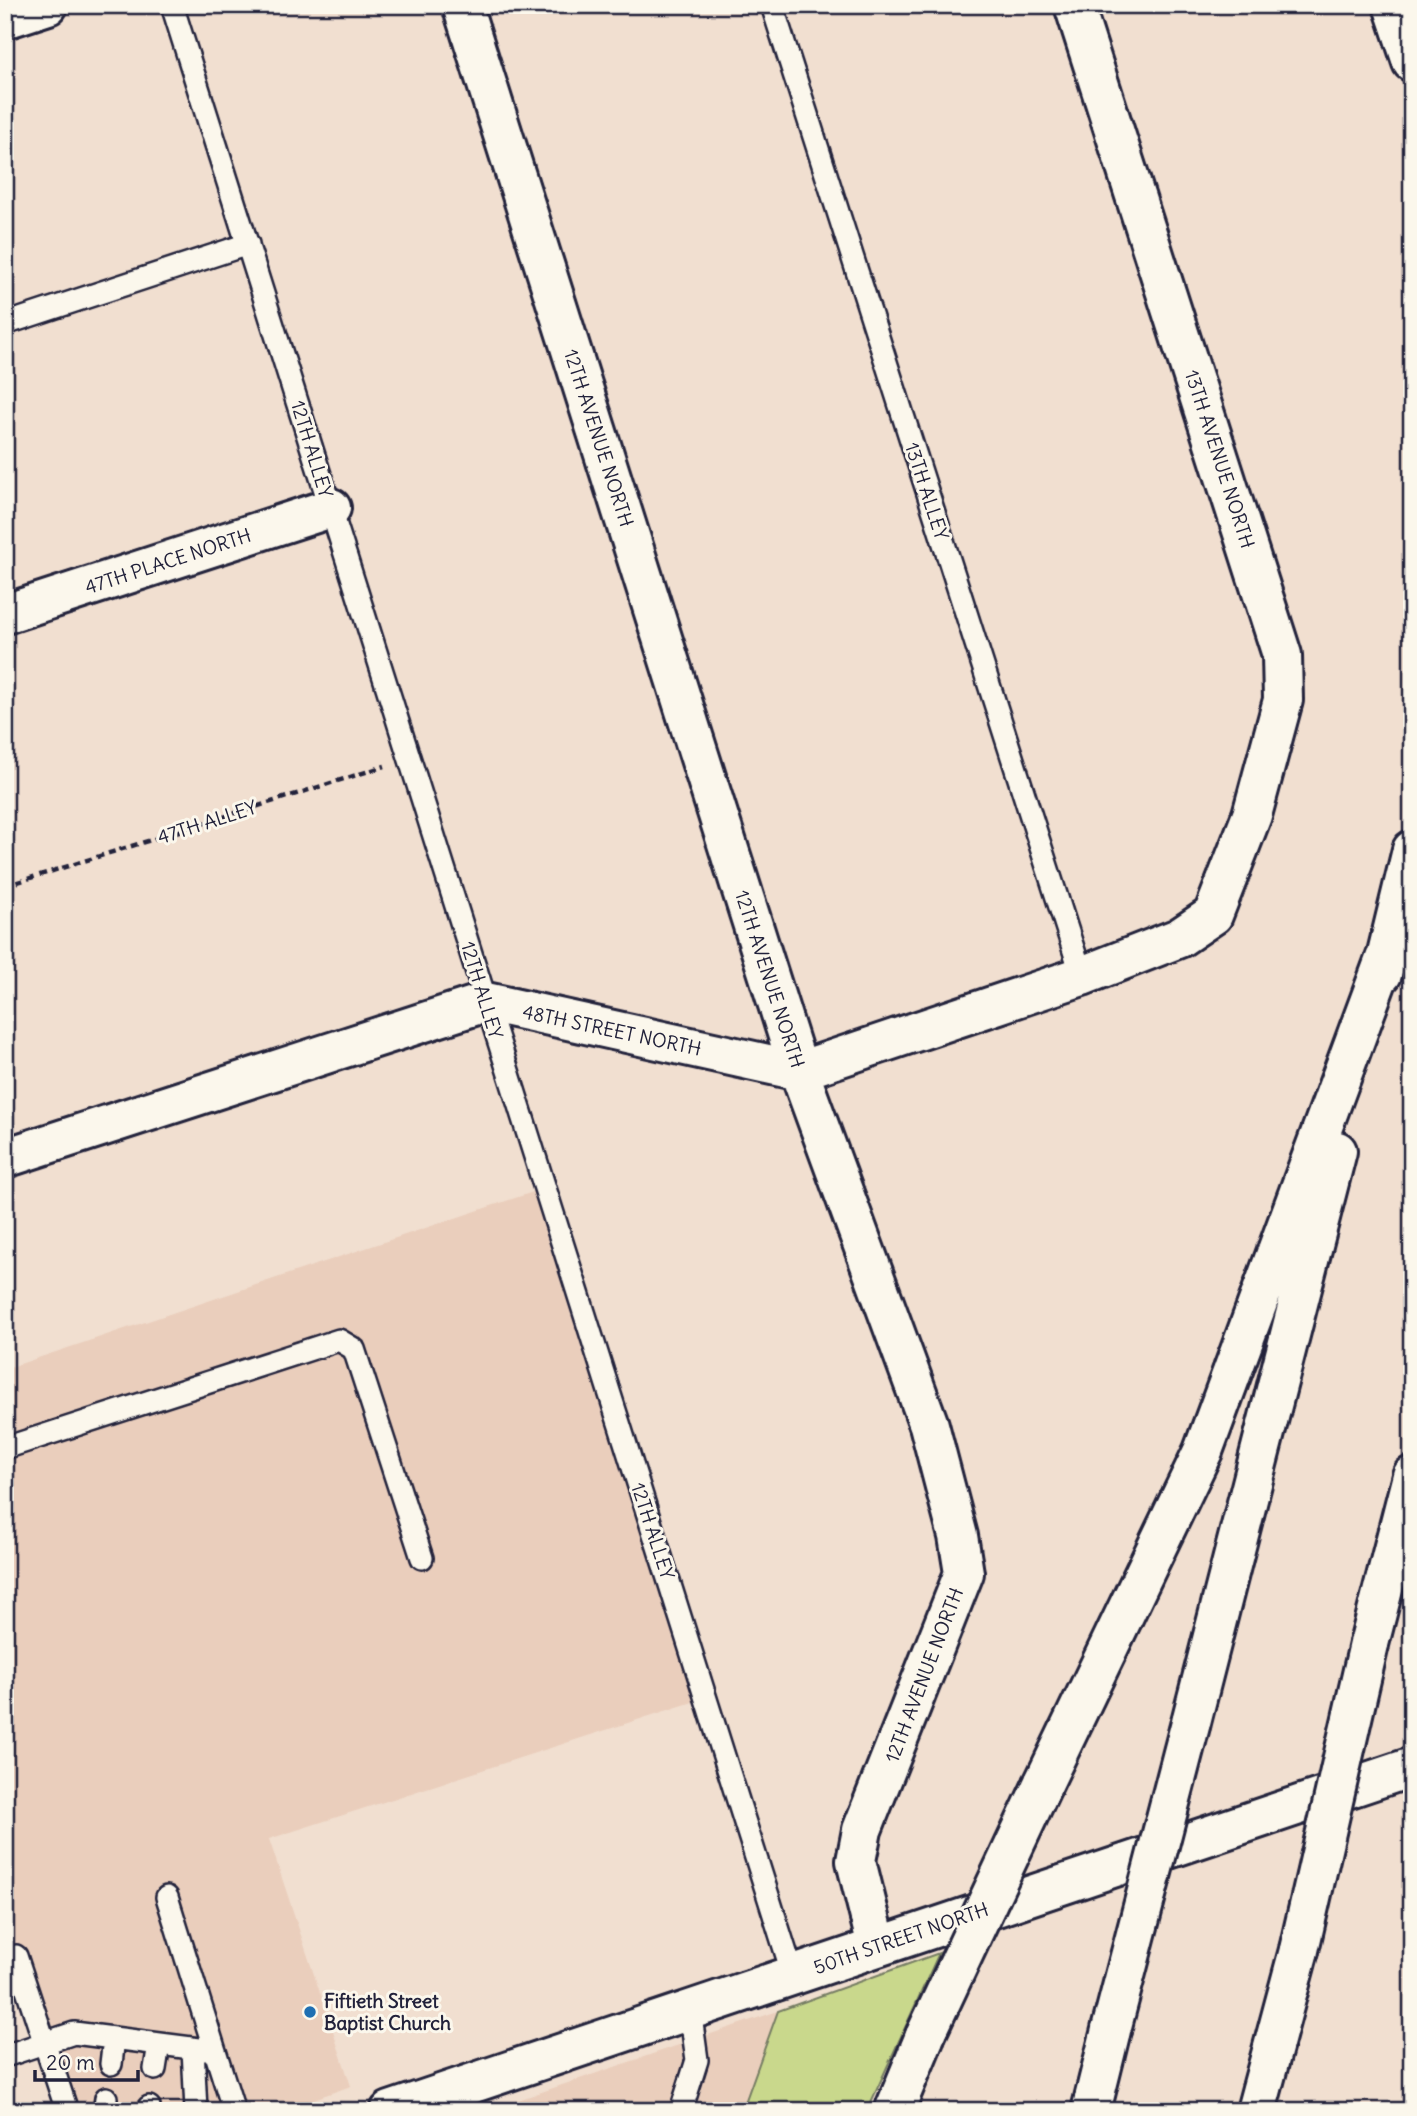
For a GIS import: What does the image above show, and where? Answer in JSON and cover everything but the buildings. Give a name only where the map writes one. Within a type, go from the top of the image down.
[{"type":"main road","points":[[5,19],[48,5]]},
{"type":"main road","name":"12TH AVENUE NORTH","points":[[462,5],[799,1071],[929,1425],[958,1536],[964,1573],[862,1830],[856,1861],[877,1946]]},
{"type":"main road","name":"13TH AVENUE NORTH","points":[[1074,5],[1282,655],[1283,700],[1252,815],[1213,915],[1179,938],[1082,976]]},
{"type":"main road","points":[[1393,5],[1412,62]]},
{"type":"main road","name":"47TH PLACE NORTH","points":[[5,614],[331,508]]},
{"type":"main road","points":[[1091,2111],[1412,850]]},
{"type":"main road","points":[[894,2111],[925,2036],[1203,1451],[1389,948]]},
{"type":"main road","points":[[799,1071],[1082,976]]},
{"type":"main road","points":[[5,1158],[486,1002]]},
{"type":"main road","name":"48TH STREET NORTH","points":[[486,1002],[799,1071]]},
{"type":"main road","points":[[1256,2111],[1299,1950],[1368,1644],[1412,1476]]},
{"type":"main road","name":"50TH STREET NORTH","points":[[390,2111],[1412,1767]]},
{"type":"lane","name":"12TH ALLEY","points":[[172,5],[793,1975]]},
{"type":"lane","name":"13TH ALLEY","points":[[772,5],[1082,976]]},
{"type":"lane","points":[[5,324],[248,244]]},
{"type":"lane","points":[[5,1448],[339,1340],[354,1349],[422,1558]]},
{"type":"lane","points":[[167,1897],[204,2050],[234,2111]]},
{"type":"lane","points":[[16,1956],[67,2111]]},
{"type":"lane","points":[[681,2111],[697,2060],[690,2009]]},
{"type":"lane","points":[[5,2056],[74,2033],[204,2050]]},
{"type":"lane","points":[[111,2064],[114,2038]]},
{"type":"lane","points":[[155,2069],[159,2044]]},
{"type":"lane","points":[[196,2111],[204,2050]]},
{"type":"path","name":"47TH ALLEY","points":[[5,886],[410,758]]},
{"type":"shaded area","points":[[533,1192],[696,1701],[269,1839],[351,2086],[280,2111],[57,2111],[5,1953],[5,1369]]},
{"type":"shaded area","points":[[778,2011],[742,2111],[486,2111]]},
{"type":"green space","points":[[939,1953],[867,2111],[742,2111],[778,2011]]},
{"type":"place","name":"Fiftieth Street Baptist Church","points":[[310,2012]]}]
